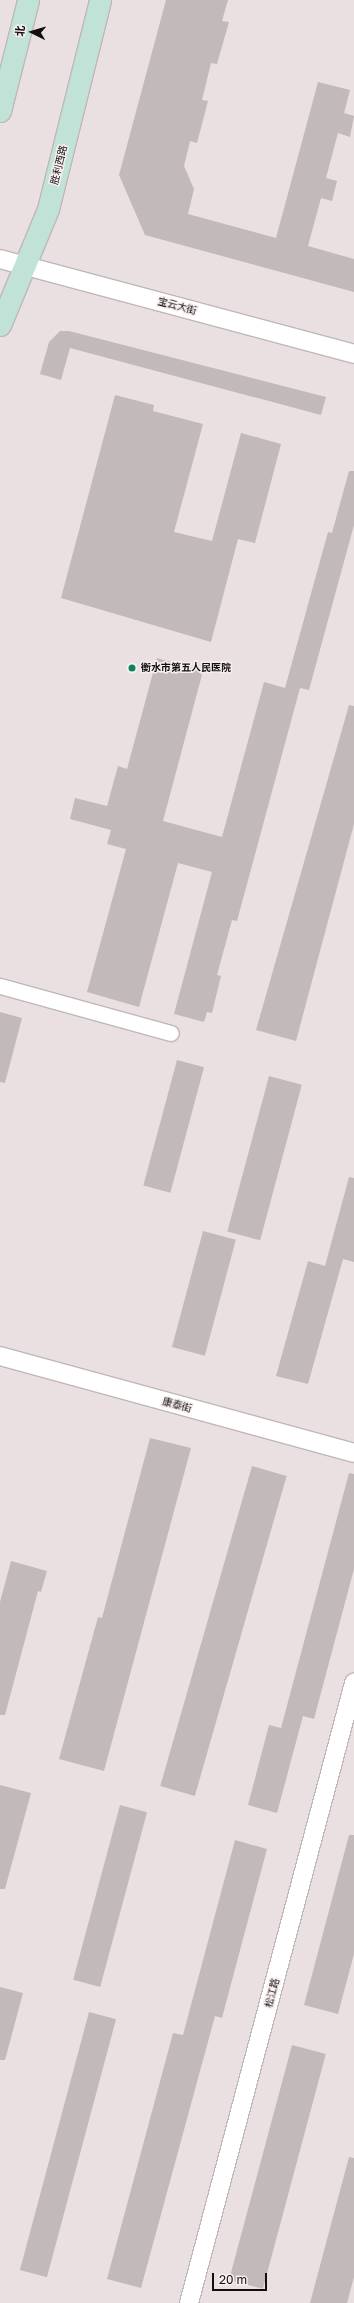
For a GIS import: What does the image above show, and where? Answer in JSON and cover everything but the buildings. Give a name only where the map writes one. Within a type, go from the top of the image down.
[{"type":"main road","points":[[0,111],[28,0]]},
{"type":"main road","name":"胜利西路","points":[[0,324],[48,210],[100,0]]},
{"type":"street","name":"宝云大街","points":[[0,259],[354,354]]},
{"type":"street","points":[[0,986],[171,1033]]},
{"type":"street","name":"康泰街","points":[[0,1356],[354,1453]]},
{"type":"street","name":"松江路","points":[[189,2303],[354,1683]]},
{"type":"place","name":"衡水市第五人民医院","points":[[132,668]]}]
